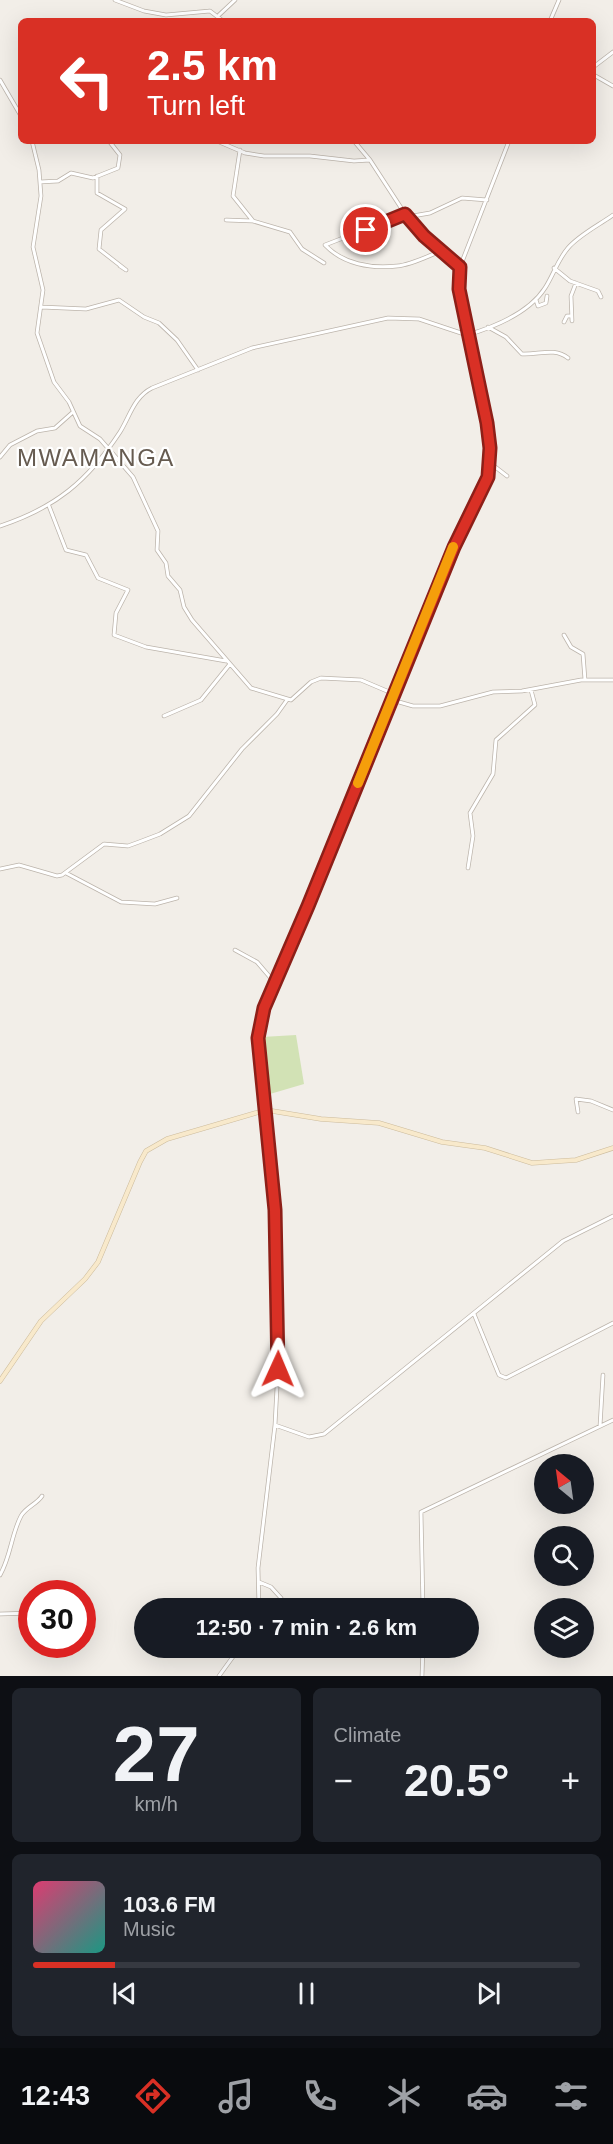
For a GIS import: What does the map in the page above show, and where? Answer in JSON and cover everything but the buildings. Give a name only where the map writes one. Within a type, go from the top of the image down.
[{"type":"street","points":[[115,0],[144,11],[166,15],[210,11],[218,16],[235,0]]},
{"type":"street","points":[[551,18],[559,0]]},
{"type":"street","points":[[596,65],[613,52]]},
{"type":"street","points":[[596,76],[613,86]]},
{"type":"street","points":[[0,80],[18,111]]},
{"type":"street","points":[[33,144],[40,182],[38,222],[33,247],[43,290],[36,333],[54,382],[85,431],[100,439],[108,447],[140,488],[158,531],[158,550],[165,559],[168,576],[182,594],[188,613],[229,663],[255,690],[287,700],[295,698],[314,680],[327,678],[361,680],[394,694]]},
{"type":"street","points":[[40,182],[58,181],[70,173],[93,178],[118,168],[120,155],[111,144]]},
{"type":"street","points":[[225,144],[240,150],[281,158],[310,156],[361,162],[370,160]]},
{"type":"street","points":[[357,144],[370,160],[406,216],[460,267]]},
{"type":"street","points":[[259,1598],[258,1568],[275,1425],[279,1350],[275,1210],[258,1030],[264,1008],[454,547],[489,469],[490,448],[487,423],[459,289],[460,267],[508,144]]},
{"type":"street","points":[[240,150],[233,196],[253,221]]},
{"type":"street","points":[[97,176],[97,193],[125,209],[101,230],[99,249],[126,270],[120,266]]},
{"type":"street","points":[[441,251],[398,266],[358,266],[333,254],[325,245],[406,216],[430,213],[462,198],[486,200]]},
{"type":"street","points":[[0,526],[49,506],[88,475],[142,393],[252,348],[388,318],[419,319],[467,334],[488,327],[525,309],[536,300],[569,247],[613,215]]},
{"type":"street","points":[[226,220],[253,221],[290,232],[302,249],[324,263]]},
{"type":"street","points":[[554,268],[576,284],[598,291],[601,297]]},
{"type":"street","points":[[564,322],[567,316],[572,318],[571,296],[576,284]]},
{"type":"street","points":[[536,300],[538,306],[546,303],[548,296]]},
{"type":"street","points":[[41,307],[86,309],[117,299],[144,317],[159,322],[177,340],[198,370]]},
{"type":"street","points":[[488,327],[506,337],[522,354],[549,351],[561,353],[568,358]]},
{"type":"street","points":[[0,458],[10,445],[37,431],[55,428],[74,412]]},
{"type":"street","points":[[489,469],[494,466],[507,476]]},
{"type":"street","points":[[49,506],[66,550],[86,555],[98,578],[128,590],[116,613],[114,635],[146,647],[229,663]]},
{"type":"street","points":[[564,635],[571,647],[583,654],[585,680]]},
{"type":"street","points":[[164,716],[201,700],[229,663]]},
{"type":"street","points":[[392,700],[413,706],[440,706],[493,692],[531,690],[585,680],[613,680]]},
{"type":"street","points":[[468,868],[473,836],[470,813],[493,774],[496,740],[535,705],[531,690]]},
{"type":"street","points":[[0,869],[19,865],[57,876],[66,873],[104,844],[128,846],[160,834],[189,816],[242,748],[277,714],[287,700]]},
{"type":"street","points":[[66,873],[121,902],[155,904],[177,898]]},
{"type":"street","points":[[235,950],[257,962],[275,983]]},
{"type":"street","points":[[578,1112],[576,1099],[591,1101],[613,1110]]},
{"type":"street","points":[[0,1382],[41,1321],[86,1279],[98,1263],[146,1151],[167,1139],[266,1110],[321,1119],[379,1123],[442,1142],[485,1148],[532,1163],[576,1160],[613,1148]]},
{"type":"street","points":[[275,1425],[309,1437],[324,1434],[562,1241],[613,1215]]},
{"type":"street","points":[[474,1314],[500,1375],[506,1378],[613,1323]]},
{"type":"street","points":[[600,1426],[603,1375]]},
{"type":"street","points":[[423,1598],[421,1512],[613,1420]]},
{"type":"street","points":[[0,1575],[8,1559],[10,1542],[21,1517],[42,1496]]},
{"type":"street","points":[[259,1582],[271,1587],[281,1598]]},
{"type":"street","points":[[0,1614],[18,1613]]},
{"type":"street","points":[[219,1676],[232,1658]]},
{"type":"street","points":[[422,1676],[423,1658]]},
{"type":"green space","points":[[296,1035],[304,1084],[270,1094],[262,1037]]},
{"type":"slow traffic","points":[[358,783],[453,547]]},
{"type":"district","name":"MWAMANGA","points":[[96,457]]},
{"type":"route","points":[[278,1369],[275,1210],[258,1030],[264,1008],[308,906],[454,547],[488,477],[490,464],[487,423],[459,289],[460,267],[424,236],[405,214],[366,230]]}]
